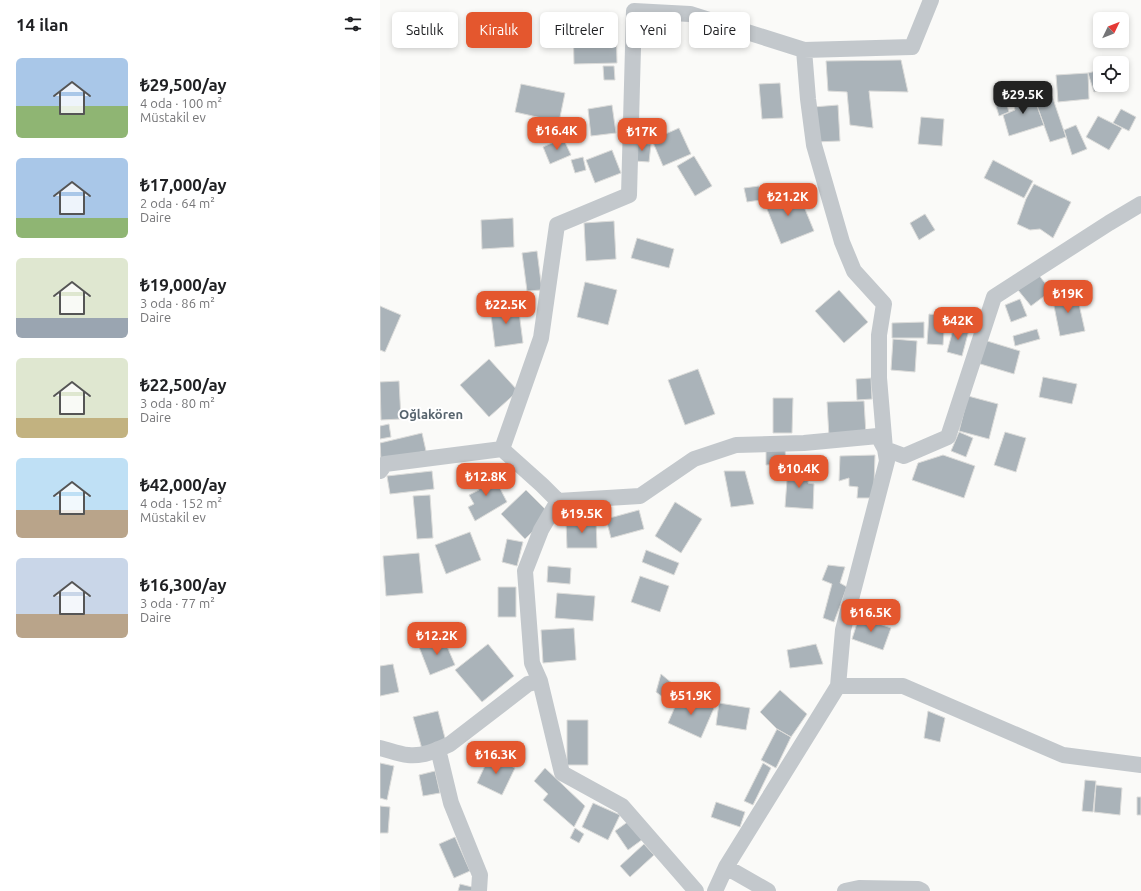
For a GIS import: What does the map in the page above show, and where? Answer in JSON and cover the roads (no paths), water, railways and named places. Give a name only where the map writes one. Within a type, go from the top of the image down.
[{"type":"street","points":[[502,449],[541,338],[557,225],[630,195],[634,6],[690,14],[804,50],[912,47],[931,0]]},
{"type":"street","points":[[715,891],[726,867],[838,686],[843,630],[887,461],[879,378],[879,335],[884,304],[854,271],[842,242],[814,145],[804,50]]},
{"type":"street","points":[[380,471],[385,464],[502,449],[558,501],[640,496],[694,459],[736,445],[804,443],[878,436],[885,449],[904,456],[948,437],[994,297],[1141,204]]},
{"type":"street","points":[[558,501],[541,530],[525,571],[532,663],[540,682],[562,773],[622,806],[696,891]]},
{"type":"street","points":[[380,748],[408,755],[430,753],[438,750],[450,744],[528,684],[540,682]]},
{"type":"street","points":[[838,686],[903,686],[1063,755],[1141,765]]},
{"type":"street","points":[[438,750],[451,802],[480,875],[479,891]]},
{"type":"street","points":[[726,867],[768,891]]},
{"type":"street","points":[[845,891],[859,888],[918,889],[922,891]]},
{"type":"district","name":"Oğlakören","points":[[431,414]]}]
